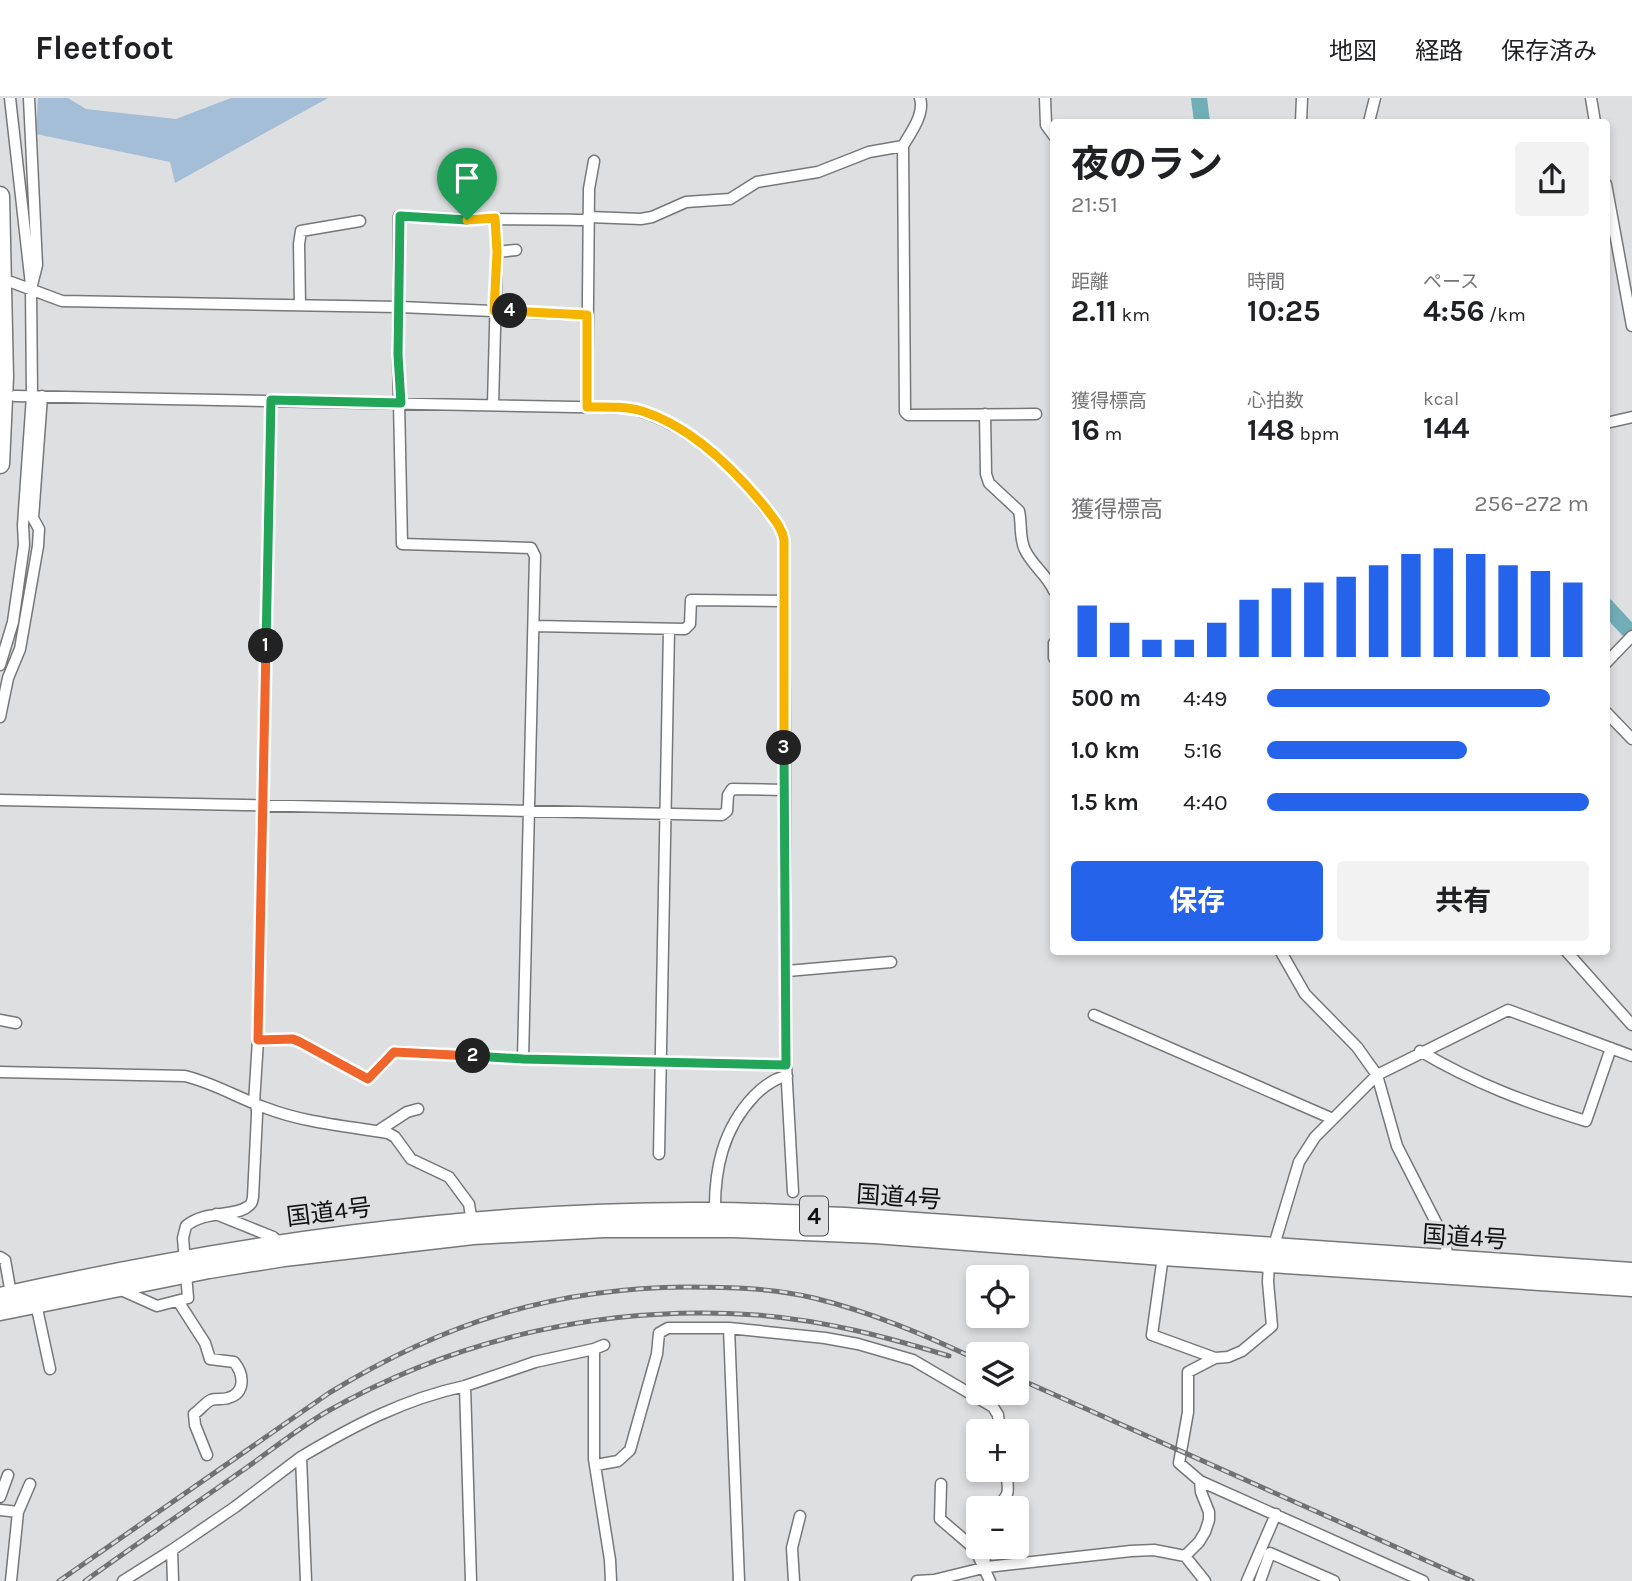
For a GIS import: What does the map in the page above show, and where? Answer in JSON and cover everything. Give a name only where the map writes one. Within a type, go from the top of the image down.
[{"type":"highway","points":[[0,196],[4,377],[0,464]]},
{"type":"highway","name":"国道4号","points":[[0,1311],[114,1288],[280,1243],[472,1222],[602,1214],[715,1220],[1163,1256],[1271,1255],[1447,1261],[1632,1272]]},
{"type":"highway","name":"国道4号","points":[[5,1296],[185,1267],[473,1235],[715,1220],[845,1217],[1632,1287]]},
{"type":"street","points":[[0,717],[8,678],[20,649],[39,529],[33,518],[37,396],[31,289],[10,98]]},
{"type":"street","points":[[29,98],[37,265],[31,289]]},
{"type":"street","points":[[920,98],[922,106],[919,116],[903,146],[905,412],[908,415],[1036,414]]},
{"type":"street","points":[[1045,98],[1046,125],[1050,130]]},
{"type":"street","points":[[1301,119],[1302,98]]},
{"type":"street","points":[[1370,119],[1375,98]]},
{"type":"street","points":[[1591,98],[1594,119]]},
{"type":"street","points":[[523,1059],[535,556],[531,548],[402,544],[398,355],[400,216],[447,220],[584,220],[589,217],[641,219],[686,202],[730,199],[757,182],[818,172],[869,152],[903,146]]},
{"type":"street","points":[[587,407],[589,189],[594,161]]},
{"type":"street","points":[[493,405],[497,252],[495,218]]},
{"type":"street","points":[[300,305],[301,231],[360,221]]},
{"type":"street","points":[[1610,228],[1628,276],[1632,326]]},
{"type":"street","points":[[497,252],[516,250]]},
{"type":"street","points":[[11,282],[62,302],[400,307],[587,315]]},
{"type":"street","points":[[15,396],[628,408],[652,415],[680,430],[720,458],[750,489],[781,530],[784,540],[786,1065],[793,1192]]},
{"type":"street","points":[[0,665],[13,622],[19,586],[37,396]]},
{"type":"street","points":[[114,1288],[156,1306],[188,1298],[183,1238],[186,1226],[197,1219],[246,1208],[251,1203],[257,1115],[254,1103],[258,1040],[271,400]]},
{"type":"street","points":[[985,414],[986,474],[989,483],[1019,511],[1022,542],[1026,553],[1050,583]]},
{"type":"street","points":[[1610,422],[1632,417]]},
{"type":"street","points":[[534,626],[669,629],[689,626],[691,600],[784,601]]},
{"type":"street","points":[[659,1153],[669,629]]},
{"type":"street","points":[[1610,659],[1632,636]]},
{"type":"street","points":[[1610,716],[1632,739]]},
{"type":"street","points":[[0,800],[722,815],[727,810],[728,795],[732,789],[785,790]]},
{"type":"street","points":[[1283,955],[1305,993],[1357,1046],[1377,1074],[1397,1146],[1446,1242],[1447,1261]]},
{"type":"street","points":[[1570,955],[1632,1025]]},
{"type":"street","points":[[786,971],[891,962]]},
{"type":"street","points":[[1423,1581],[1199,1481],[1180,1463],[1188,1412],[1188,1372],[1215,1358],[1228,1357],[1242,1351],[1272,1326],[1268,1282],[1271,1255],[1299,1161],[1315,1137],[1377,1074],[1508,1010],[1632,1056]]},
{"type":"street","points":[[1094,1015],[1333,1119]]},
{"type":"street","points":[[0,1020],[16,1023]]},
{"type":"street","points":[[258,1040],[293,1039],[368,1079],[394,1052],[523,1059],[786,1065]]},
{"type":"street","points":[[1420,1051],[1459,1075],[1531,1104],[1586,1121],[1611,1048]]},
{"type":"street","points":[[0,1072],[185,1076],[209,1082],[265,1108],[318,1123],[378,1131],[395,1137],[411,1159],[449,1177],[469,1204],[472,1222]]},
{"type":"street","points":[[715,1220],[719,1160],[733,1122],[762,1088],[787,1076]]},
{"type":"street","points":[[378,1131],[418,1108]]},
{"type":"street","points":[[215,1214],[273,1237],[280,1243]]},
{"type":"street","points":[[1163,1256],[1153,1335],[1215,1358]]},
{"type":"street","points":[[0,1257],[5,1260],[5,1296]]},
{"type":"street","points":[[178,1301],[205,1343],[210,1359],[234,1362],[242,1376],[239,1392],[229,1398],[211,1400],[194,1414],[195,1425],[207,1455]]},
{"type":"street","points":[[36,1304],[50,1369]]},
{"type":"street","points":[[596,1465],[618,1461],[630,1450],[657,1354],[659,1333],[668,1328],[729,1328],[858,1344],[913,1360],[993,1407],[997,1411],[998,1419]]},
{"type":"street","points":[[729,1328],[739,1581]]},
{"type":"street","points":[[123,1581],[235,1507],[301,1457],[380,1413],[430,1393],[465,1386],[535,1362],[599,1347],[593,1445],[611,1581]]},
{"type":"street","points":[[465,1386],[471,1581]]},
{"type":"street","points":[[301,1457],[306,1581]]},
{"type":"street","points":[[0,1497],[8,1475]]},
{"type":"street","points":[[1185,1556],[1199,1542],[1209,1520],[1199,1481]]},
{"type":"street","points":[[11,1581],[18,1512],[30,1484]]},
{"type":"street","points":[[942,1484],[940,1519],[970,1543],[990,1581]]},
{"type":"street","points":[[0,1510],[18,1512]]},
{"type":"street","points":[[1259,1581],[1276,1514]]},
{"type":"street","points":[[794,1581],[792,1548],[800,1516]]},
{"type":"street","points":[[172,1550],[173,1581]]},
{"type":"street","points":[[916,1581],[934,1580],[983,1568],[1154,1550],[1185,1556],[1205,1581]]},
{"type":"street","points":[[1247,1581],[1266,1551]]},
{"type":"street","points":[[1266,1551],[1334,1581]]},
{"type":"street","points":[[983,1568],[985,1559]]},
{"type":"shaded area","points":[[38,98],[68,98],[86,109],[176,119],[231,98],[328,98],[175,183],[170,162],[36,134]]},
{"type":"waterway","points":[[1199,98],[1202,119]]},
{"type":"waterway","points":[[1610,610],[1632,634]]},
{"type":"railway","points":[[59,1581],[329,1393],[414,1347],[500,1314],[591,1294],[638,1289],[751,1289],[783,1292],[835,1304],[877,1317],[966,1355]]},
{"type":"railway","points":[[85,1581],[328,1411],[429,1363],[482,1345],[590,1321],[701,1313],[757,1315],[806,1321],[854,1330],[949,1356]]},
{"type":"railway","points":[[1029,1383],[1472,1581]]},
{"type":"route","points":[[400,216],[467,220],[495,218],[497,252],[494,311],[587,315],[587,407],[641,411],[703,445],[745,483],[777,523],[783,535],[786,1065],[523,1059],[394,1052],[368,1079],[293,1039],[258,1040],[271,400],[401,403],[398,355],[400,216]]}]
